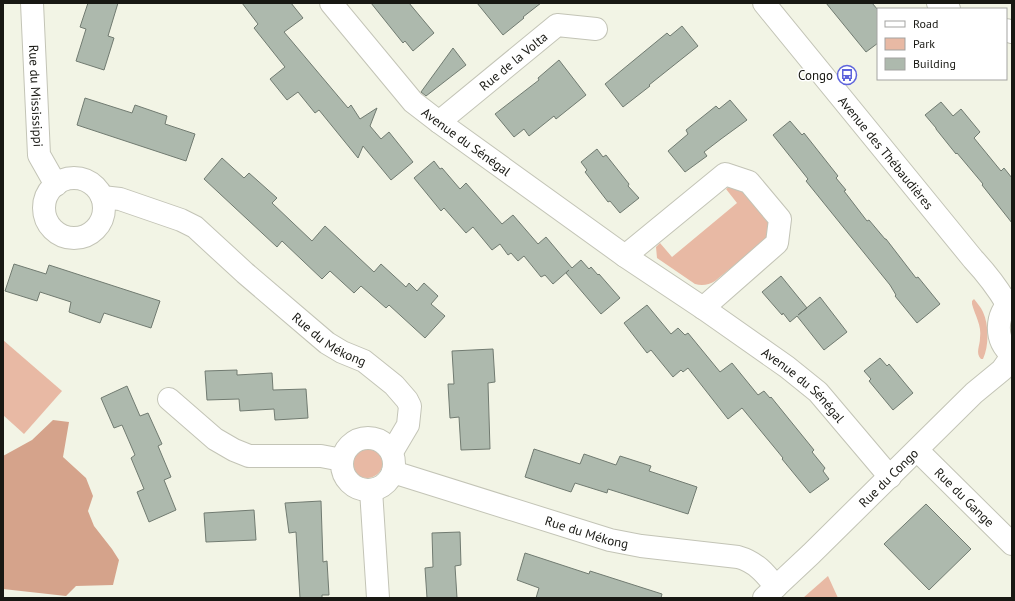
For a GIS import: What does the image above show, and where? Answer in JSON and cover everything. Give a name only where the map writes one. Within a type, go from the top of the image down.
[{"type":"street","name":"Rue du Mississippi","points":[[32,3],[39,155],[56,185]]},
{"type":"street","name":"Avenue du Sénégal","points":[[331,3],[413,102],[625,256],[787,367],[818,392],[890,477]]},
{"type":"street","name":"Avenue des Thébaudières","points":[[764,3],[973,260],[988,275],[997,288],[1010,302]]},
{"type":"street","points":[[938,3],[947,8]]},
{"type":"street","name":"Rue de la Volta","points":[[439,122],[557,26],[596,29]]},
{"type":"street","points":[[625,256],[725,174],[749,182],[780,218],[777,242],[703,308]]},
{"type":"street","points":[[74,178],[87,181],[99,191],[102,197],[104,212],[101,220],[92,232],[84,236],[74,238],[61,235],[50,226],[46,219],[44,209],[49,191],[64,180],[74,178]]},
{"type":"street","name":"Rue du Mékong","points":[[102,197],[120,199],[181,220],[195,227],[245,273],[327,343],[342,352],[364,361],[394,386],[407,400],[410,406],[408,425],[393,462],[610,540],[642,546],[745,559],[765,573],[770,593]]},
{"type":"street","points":[[1010,302],[1001,314],[998,327],[1002,343],[1012,356]]},
{"type":"street","name":"Rue du Congo","points":[[770,593],[974,393],[1002,370],[1012,356]]},
{"type":"street","points":[[169,399],[215,439],[234,450],[249,456],[322,456],[342,460]]},
{"type":"street","points":[[364,437],[380,440],[387,445],[393,462],[390,479],[385,484],[371,490],[362,490],[355,487],[344,475],[342,468],[342,460],[349,445],[364,437]]},
{"type":"street","name":"Rue du Gange","points":[[917,450],[1012,544]]},
{"type":"street","points":[[371,490],[378,598]]},
{"type":"green space","points":[[729,187],[739,188],[771,224],[770,236],[715,281],[705,285],[695,284],[657,258],[656,247],[660,243],[672,257],[737,203],[726,189]]},
{"type":"green space","points":[[974,299],[982,310],[987,329],[987,342],[983,359],[979,357],[978,354],[980,329],[972,304]]},
{"type":"green space","points":[[3,340],[62,391],[24,434],[3,415]]},
{"type":"green space","points":[[364,446],[370,446],[380,453],[383,462],[382,468],[376,475],[370,478],[364,478],[354,471],[351,465],[351,459],[358,449]]},
{"type":"green space","points":[[828,576],[838,598],[803,598]]},
{"type":"shaded area","points":[[53,420],[69,422],[63,457],[86,478],[93,496],[88,511],[94,526],[119,560],[113,585],[76,586],[66,596],[3,589],[3,456],[32,440]]},
{"type":"building","points":[[88,3],[118,3],[108,36],[114,38],[104,70],[76,61],[86,29],[80,27]]},
{"type":"building","points":[[242,3],[291,3],[303,18],[284,32],[348,108],[351,105],[360,119],[377,108],[370,126],[381,139],[389,132],[413,162],[391,180],[363,146],[358,158],[319,110],[315,113],[298,92],[287,100],[270,79],[285,67],[254,28],[258,24]]},
{"type":"building","points":[[371,3],[409,3],[434,33],[413,51],[405,41],[403,43]]},
{"type":"building","points":[[477,3],[541,3],[503,35]]},
{"type":"building","points":[[826,3],[872,3],[877,9],[877,44],[866,52]]},
{"type":"building","points":[[682,26],[698,46],[623,107],[605,84],[667,33],[670,36]]},
{"type":"building","points":[[453,48],[466,65],[426,96],[421,92]]},
{"type":"building","points":[[559,60],[586,95],[556,119],[554,116],[529,136],[524,129],[514,137],[495,114],[539,80],[538,78]]},
{"type":"building","points":[[85,98],[132,113],[135,105],[167,116],[165,124],[195,134],[186,161],[77,125]]},
{"type":"building","points":[[730,100],[747,120],[704,152],[707,156],[685,172],[668,151],[688,134],[686,130],[716,106],[719,109]]},
{"type":"building","points":[[941,102],[953,116],[961,109],[980,132],[974,138],[1001,171],[1004,168],[1012,178],[1012,223],[982,185],[983,184],[957,153],[956,154],[925,115]]},
{"type":"building","points":[[790,121],[802,135],[804,133],[838,176],[836,178],[846,190],[844,191],[867,221],[869,220],[886,239],[916,278],[918,277],[940,304],[917,323],[895,296],[896,295],[890,285],[806,181],[808,179],[773,135]]},
{"type":"building","points":[[597,149],[603,157],[606,155],[629,184],[628,186],[639,198],[620,213],[610,201],[608,202],[585,172],[587,170],[581,162]]},
{"type":"building","points":[[222,158],[244,178],[249,173],[277,198],[272,203],[312,241],[325,226],[374,272],[381,264],[406,287],[409,283],[417,291],[424,283],[438,296],[431,304],[445,316],[425,338],[389,305],[386,308],[361,286],[354,293],[330,271],[322,279],[282,241],[277,247],[204,179]]},
{"type":"building","points":[[434,161],[460,189],[466,183],[502,224],[513,215],[538,244],[546,237],[572,268],[581,260],[589,269],[591,267],[598,275],[599,274],[620,298],[601,314],[566,273],[569,270],[553,284],[545,275],[541,277],[524,256],[518,261],[511,253],[508,255],[500,244],[492,250],[473,227],[466,233],[444,208],[441,211],[414,178]]},
{"type":"building","points":[[14,264],[46,274],[49,265],[160,301],[151,328],[104,313],[100,323],[69,312],[71,302],[40,292],[37,301],[5,291]]},
{"type":"building","points":[[781,276],[807,308],[820,297],[847,332],[824,350],[797,316],[790,322],[762,292]]},
{"type":"building","points":[[647,305],[671,334],[678,328],[685,335],[688,333],[720,372],[732,363],[758,395],[764,391],[770,398],[771,397],[814,450],[812,452],[825,468],[823,471],[829,479],[810,493],[742,408],[728,419],[688,368],[683,372],[681,370],[673,377],[651,350],[647,353],[624,323]]},
{"type":"building","points":[[493,349],[495,382],[488,383],[490,449],[461,450],[459,417],[450,418],[448,384],[454,384],[452,351]]},
{"type":"building","points":[[880,358],[887,366],[889,364],[913,393],[893,410],[869,381],[871,379],[864,371]]},
{"type":"building","points":[[237,370],[237,375],[272,373],[273,390],[306,389],[308,418],[275,420],[274,409],[240,411],[239,399],[207,400],[205,371]]},
{"type":"building","points":[[127,386],[140,416],[148,413],[162,444],[158,446],[171,477],[164,480],[176,510],[149,522],[137,492],[144,489],[131,458],[135,455],[122,425],[114,428],[101,398]]},
{"type":"building","points":[[534,449],[580,464],[584,454],[616,465],[620,456],[651,466],[649,471],[697,487],[688,514],[608,489],[607,493],[575,483],[571,492],[525,477]]},
{"type":"building","points":[[321,501],[323,562],[327,561],[329,595],[322,595],[322,598],[300,598],[296,532],[289,533],[285,503]]},
{"type":"building","points":[[926,504],[971,549],[929,590],[884,544]]},
{"type":"building","points":[[254,510],[256,540],[206,542],[204,513]]},
{"type":"building","points":[[460,532],[461,565],[455,566],[457,598],[427,598],[425,568],[433,567],[432,533]]},
{"type":"building","points":[[525,553],[589,574],[590,571],[662,594],[661,598],[536,598],[539,588],[517,580]]},
{"type":"place","name":"Congo","points":[[847,75]]}]
